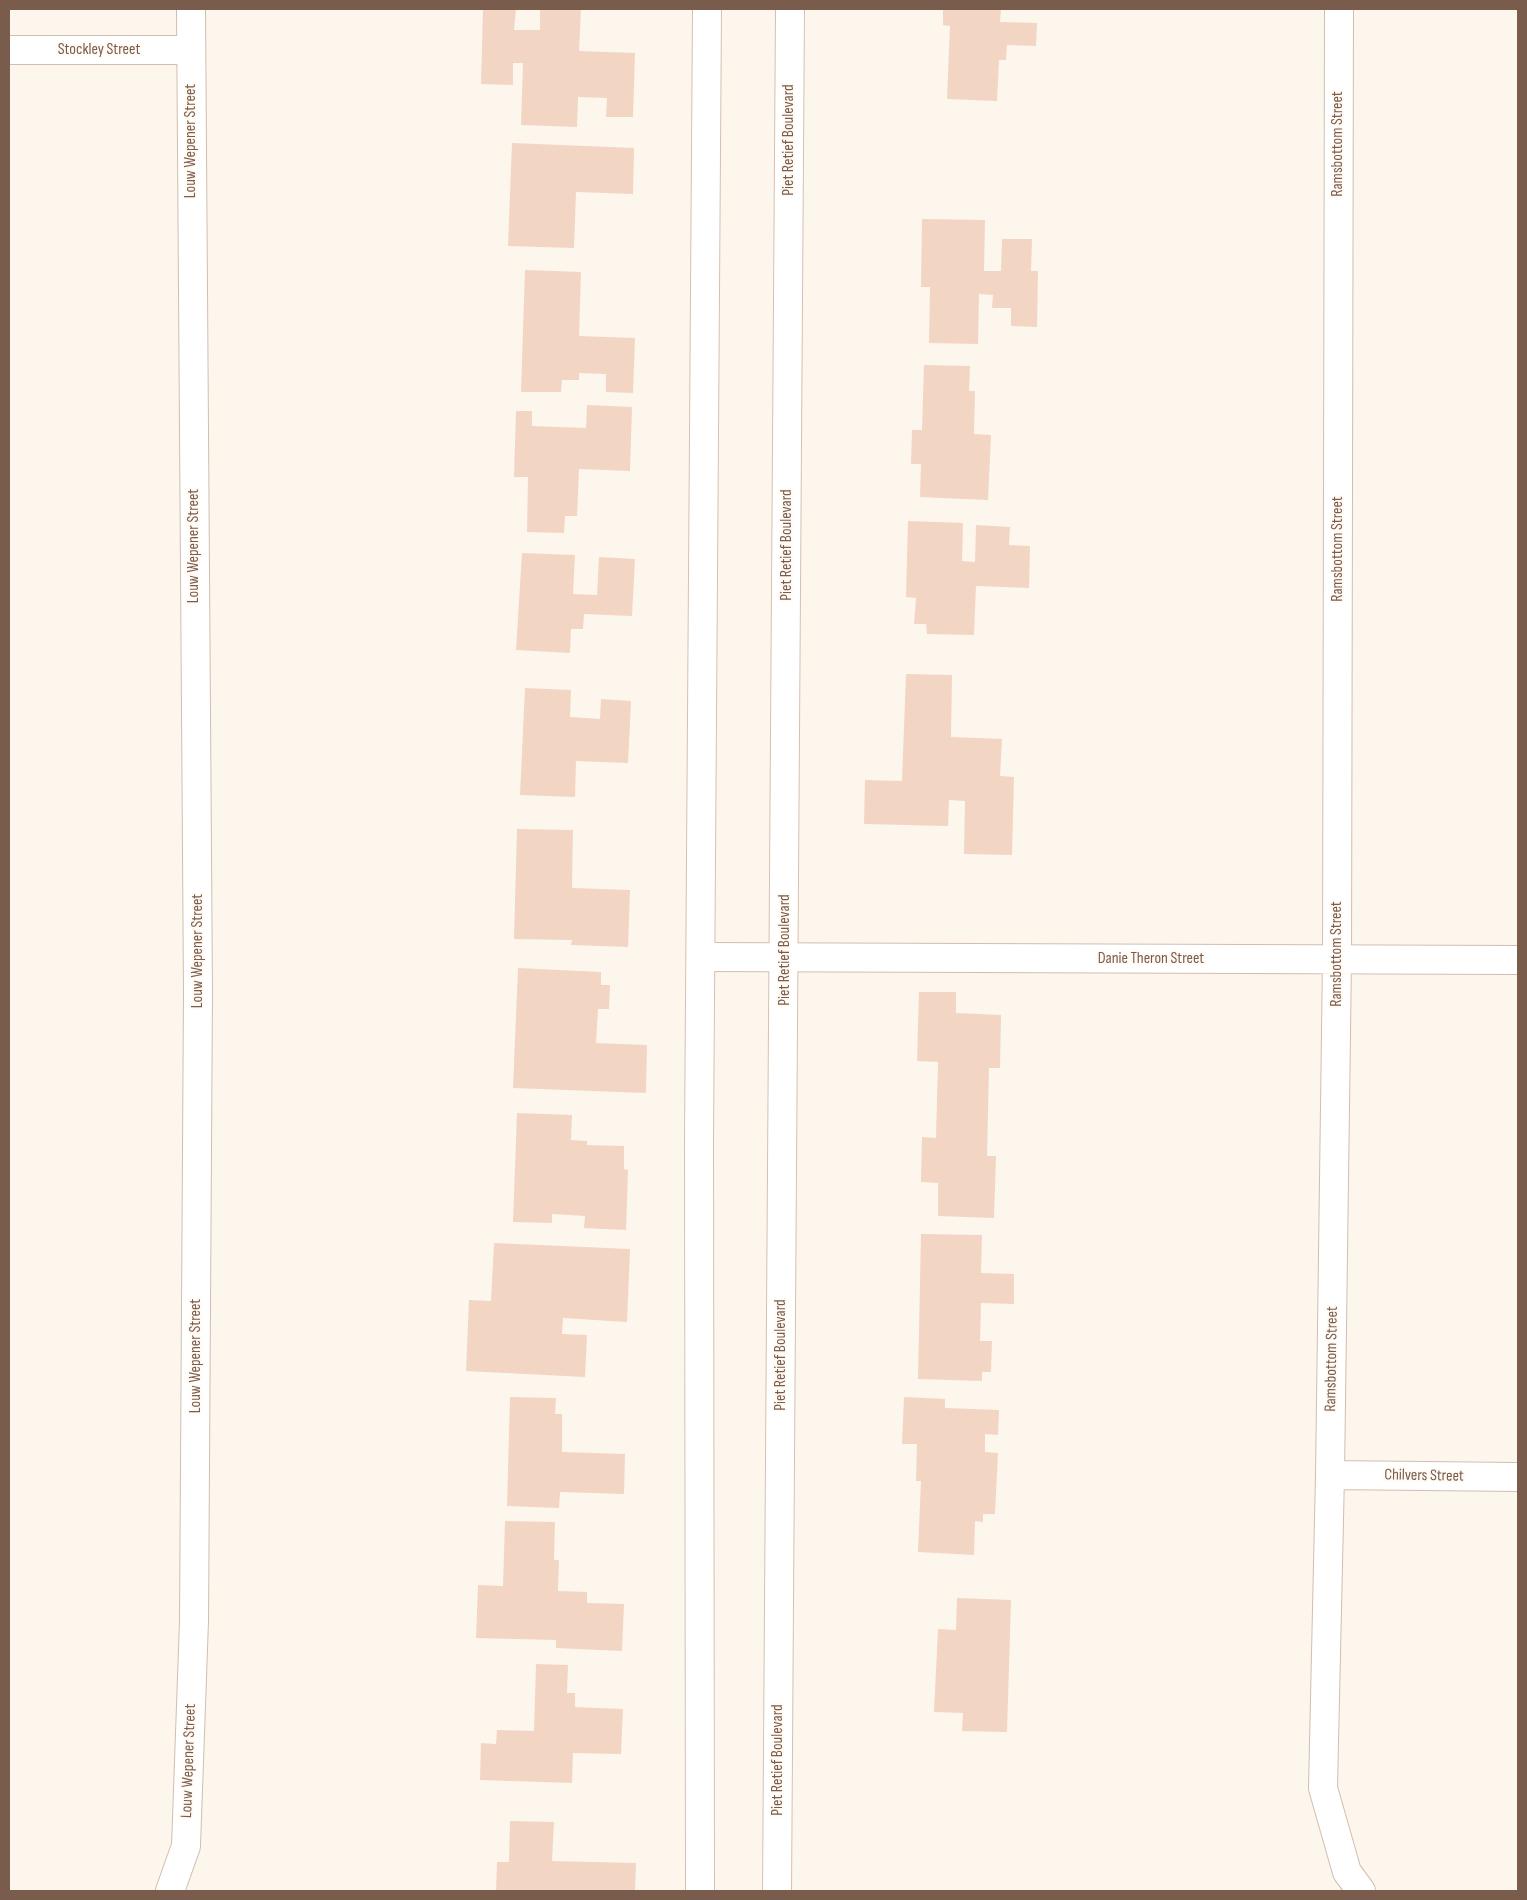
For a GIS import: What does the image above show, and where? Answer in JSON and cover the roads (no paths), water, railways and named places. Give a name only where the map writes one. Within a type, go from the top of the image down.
[{"type":"street","name":"Louw Wepener Street","points":[[170,1891],[186,1846],[194,1621],[198,982],[190,9]]},
{"type":"street","points":[[700,1891],[699,1140],[707,9]]},
{"type":"street","name":"Piet Retief Boulevard","points":[[777,1891],[790,9]]},
{"type":"street","name":"Ramsbottom Street","points":[[1339,9],[1337,959],[1330,1475],[1323,1788],[1347,1872],[1362,1891]]},
{"type":"street","name":"Stockley Street","points":[[9,50],[190,50]]},
{"type":"street","name":"Danie Theron Street","points":[[701,957],[1518,960]]},
{"type":"street","name":"Chilvers Street","points":[[1330,1475],[1518,1477]]}]
